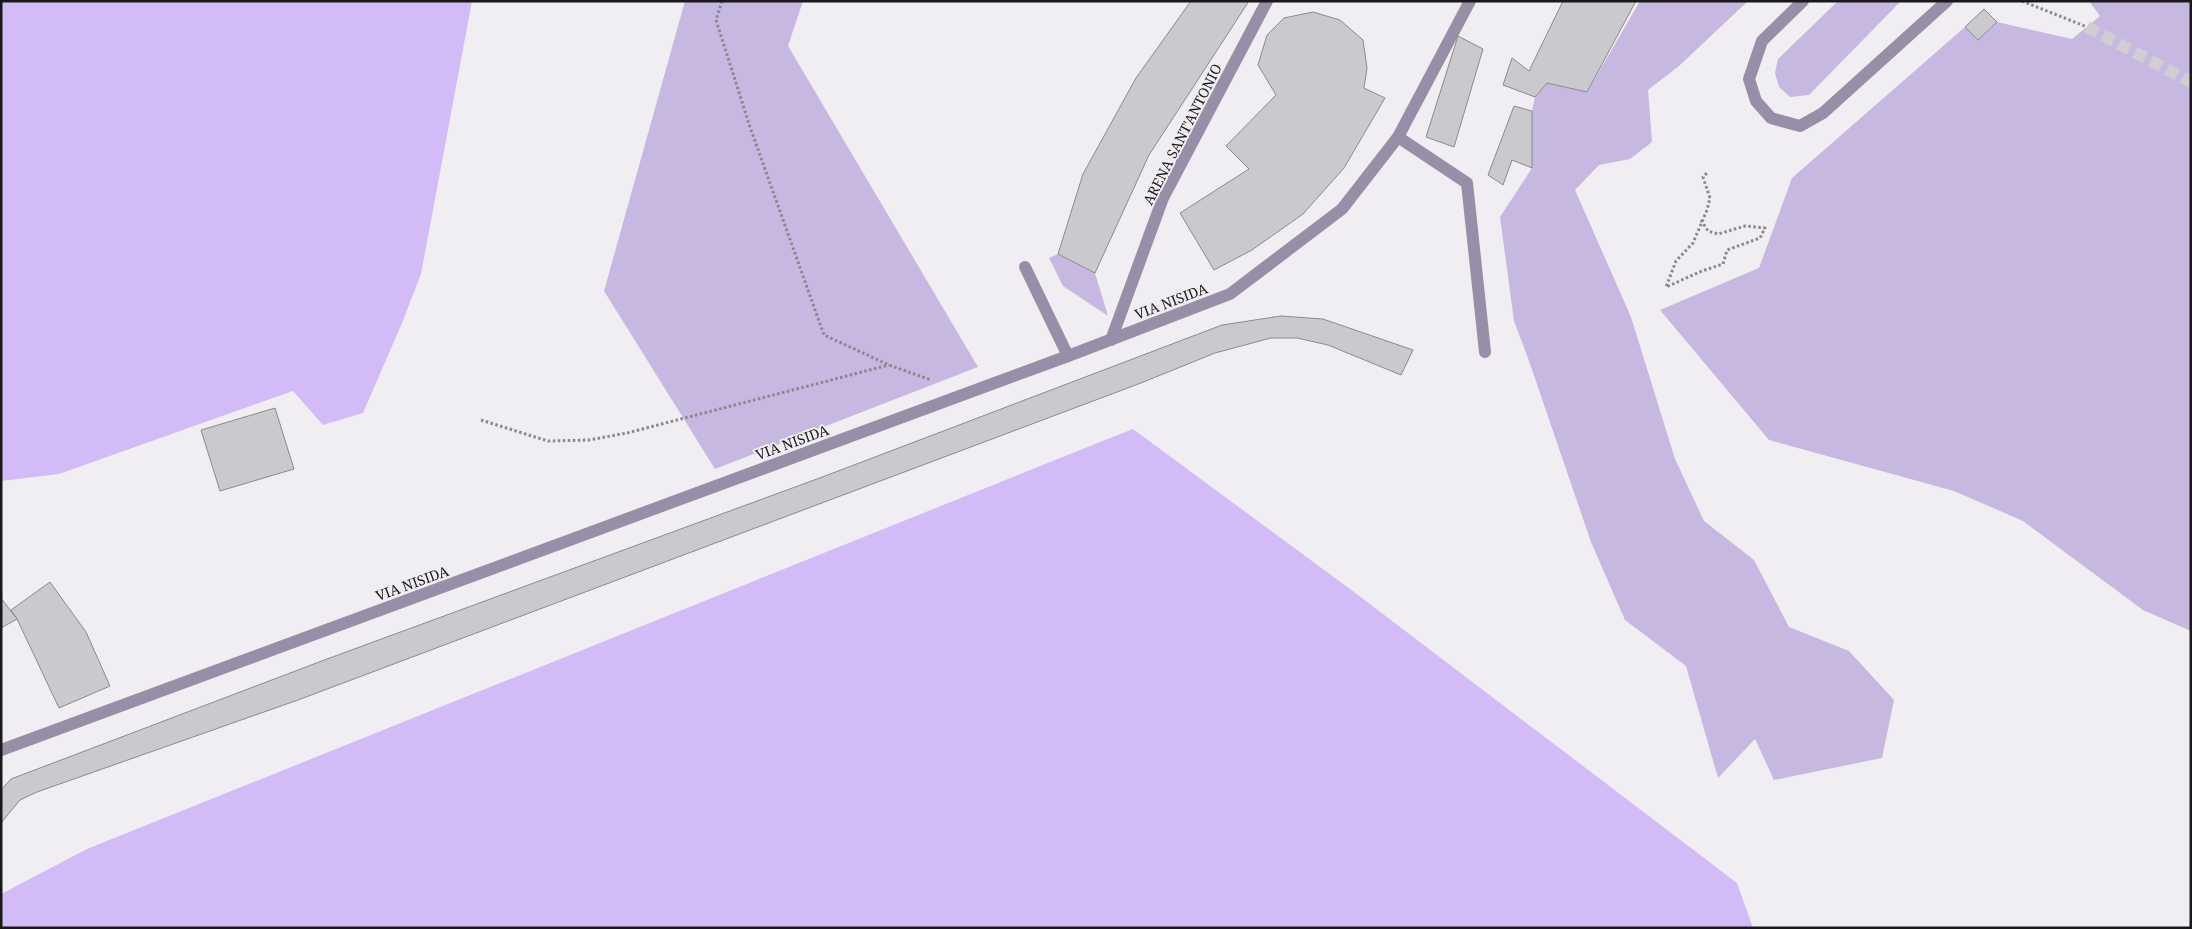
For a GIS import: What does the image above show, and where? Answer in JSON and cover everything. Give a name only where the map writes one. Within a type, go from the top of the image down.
[{"type":"street","name":"ARENA SANT'ANTONIO","points":[[1111,340],[1163,198],[1267,1]]},
{"type":"street","name":"VIA NISIDA","points":[[1,750],[956,398],[1230,294],[1342,209],[1398,137],[1470,1]]},
{"type":"street","points":[[1803,1],[1762,41],[1749,79],[1756,101],[1771,118],[1800,126],[1823,114],[1947,1]]},
{"type":"street","points":[[1398,137],[1467,183],[1485,352]]},
{"type":"street","points":[[1025,267],[1068,356]]},
{"type":"path","points":[[722,1],[716,20],[750,127],[824,335],[889,364],[932,380],[948,381],[956,398]]},
{"type":"path","points":[[2022,1],[2087,27]]},
{"type":"path","points":[[1701,220],[1708,231],[1718,234],[1745,226],[1765,228],[1760,238],[1727,250],[1723,264],[1666,287],[1676,261],[1693,243],[1701,220],[1707,210],[1710,198],[1703,177],[1708,172]]},
{"type":"path","points":[[480,420],[548,441],[589,440],[628,433],[889,364]]},
{"type":"shaded area","points":[[1,1],[472,1],[421,274],[363,413],[323,425],[293,391],[59,474],[1,481]]},
{"type":"shaded area","points":[[685,1],[803,1],[788,46],[978,367],[715,469],[604,291]]},
{"type":"shaded area","points":[[1640,1],[1748,1],[1679,66],[1648,90],[1652,142],[1630,159],[1599,165],[1575,190],[1631,317],[1675,459],[1704,521],[1754,560],[1789,627],[1849,651],[1894,700],[1882,758],[1774,780],[1755,739],[1718,778],[1686,666],[1625,620],[1591,542],[1514,321],[1500,217],[1532,168],[1532,111],[1535,97],[1547,83],[1587,92]]},
{"type":"shaded area","points":[[1838,1],[1901,1],[1809,95],[1790,97],[1779,87],[1775,73],[1778,59]]},
{"type":"shaded area","points":[[2089,1],[2191,1],[2191,631],[2143,610],[2023,521],[1954,491],[1769,440],[1660,310],[1759,268],[1792,178],[1965,27],[1978,40],[1997,22],[2072,39],[2100,16]]},
{"type":"shaded area","points":[[1058,254],[1095,273],[1108,316],[1063,286],[1049,258]]},
{"type":"shaded area","points":[[1133,429],[1354,592],[1737,883],[1753,928],[1,928],[1,894],[214,778]]},
{"type":"pier","points":[[1132,427],[1135,428],[87,849],[1,894],[1,891],[213,776]]},
{"type":"building","points":[[1191,1],[1249,1],[1149,155],[1095,273],[1058,254],[1083,174],[1136,78]]},
{"type":"building","points":[[1563,1],[1636,1],[1587,92],[1547,83],[1535,97],[1503,85],[1512,58],[1529,71]]},
{"type":"building","points":[[1984,9],[1997,22],[1978,40],[1965,27]]},
{"type":"building","points":[[1313,12],[1340,20],[1363,40],[1367,68],[1364,88],[1385,98],[1344,168],[1303,214],[1252,250],[1214,270],[1180,213],[1249,169],[1226,146],[1276,95],[1258,65],[1267,35],[1284,18]]},
{"type":"building","points":[[1458,36],[1483,49],[1454,147],[1426,137]]},
{"type":"building","points":[[1514,106],[1532,111],[1532,168],[1512,160],[1503,185],[1488,175]]},
{"type":"building","points":[[1281,316],[1323,319],[1413,350],[1401,375],[1328,345],[1297,338],[1271,338],[1215,353],[1141,383],[298,700],[37,792],[20,800],[1,823],[1,790],[11,779],[327,659],[825,476],[1222,325]]},
{"type":"building","points":[[275,408],[294,469],[220,491],[201,430]]},
{"type":"building","points":[[50,582],[86,632],[110,686],[59,708],[11,610]]},
{"type":"building","points":[[1,598],[17,619],[1,628]]},
{"type":"tunnel","points":[[2087,27],[2191,82]]}]
